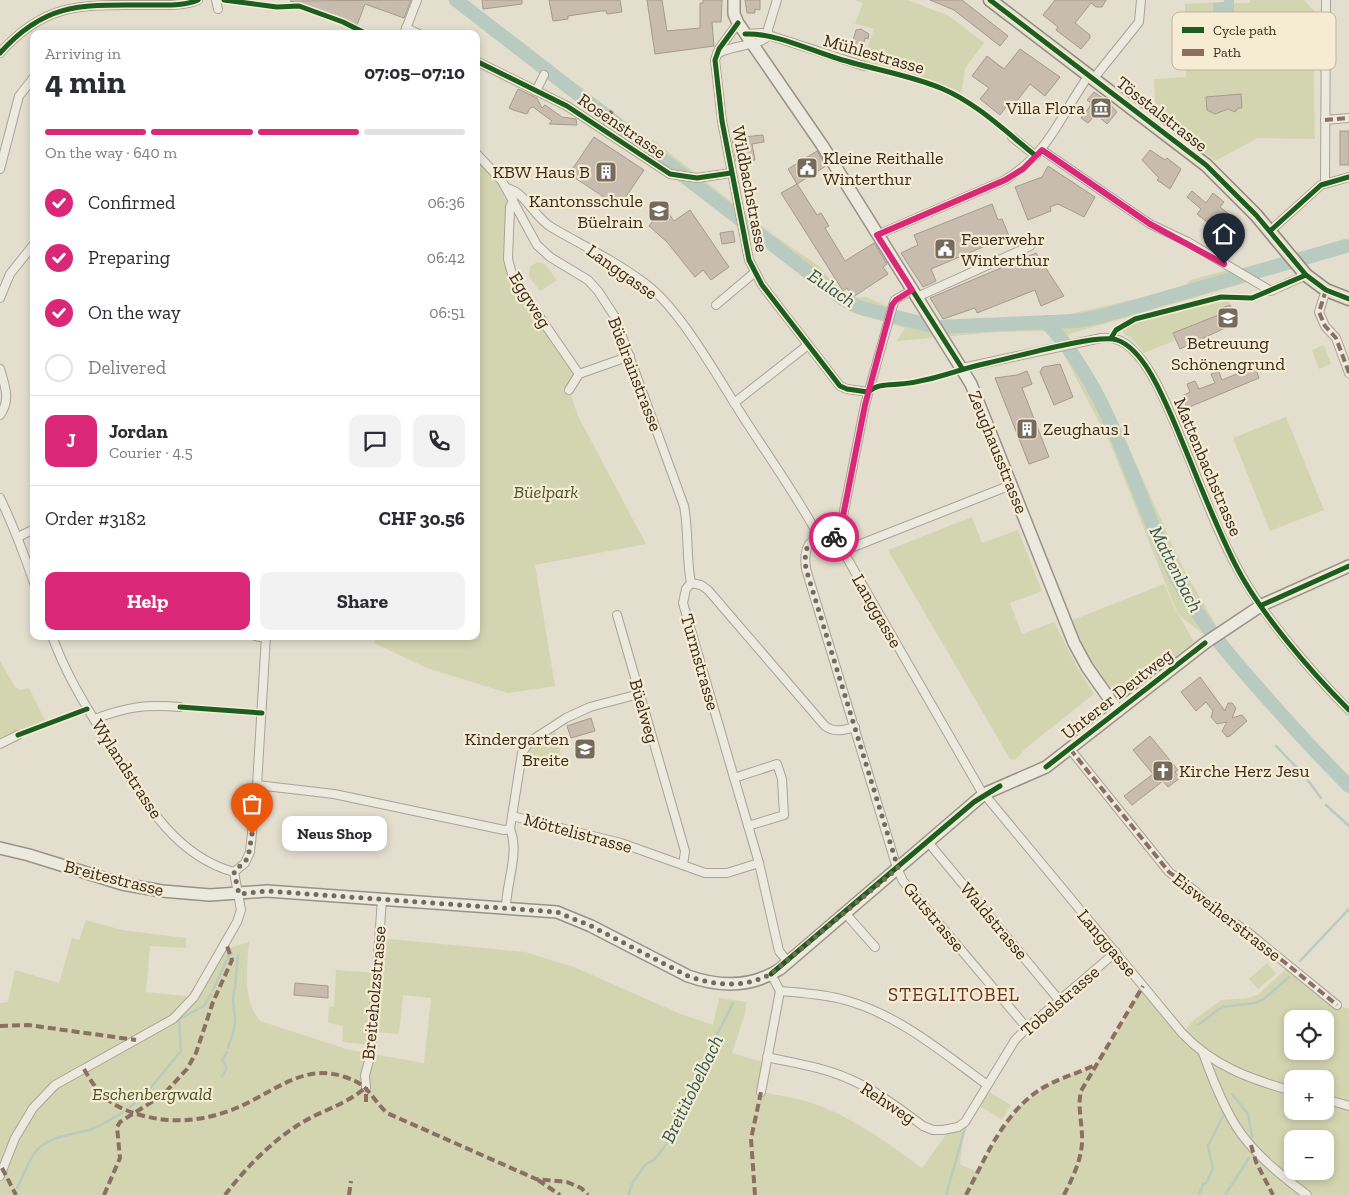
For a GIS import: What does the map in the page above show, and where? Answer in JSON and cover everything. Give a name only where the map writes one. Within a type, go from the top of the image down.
[{"type":"main road","name":"Zeughausstrasse","points":[[734,0],[734,14],[738,23],[822,145],[971,384],[1074,643],[1087,667],[1118,711]]},
{"type":"main road","name":"Tösstalstrasse","points":[[990,0],[1206,165],[1236,194],[1306,275],[1326,290],[1349,299]]},
{"type":"main road","name":"Unterer Deutweg","points":[[984,794],[1038,772],[1218,633],[1262,606],[1349,566]]},
{"type":"main road","name":"Breitestrasse","points":[[0,851],[139,887],[210,895],[267,891],[551,912],[573,917],[703,981],[725,985],[756,981],[771,974],[788,962],[984,794]]},
{"type":"street","points":[[0,53],[16,34],[31,22],[61,8],[77,5],[175,5],[198,0]]},
{"type":"street","points":[[216,0],[218,9]]},
{"type":"street","points":[[405,30],[417,0]]},
{"type":"street","points":[[768,36],[768,28],[777,0]]},
{"type":"street","points":[[877,235],[1005,180],[1023,169],[1042,150],[1091,76],[1139,22],[1141,0]]},
{"type":"street","points":[[716,55],[738,23]]},
{"type":"street","points":[[730,33],[729,42],[739,45]]},
{"type":"street","name":"Mühlestrasse","points":[[748,39],[762,33],[864,66]]},
{"type":"street","points":[[716,55],[748,39]]},
{"type":"street","name":"Wildbachstrasse","points":[[716,55],[718,88],[731,174],[749,260],[754,272],[840,386],[868,392]]},
{"type":"street","name":"Rosenstrasse","points":[[480,63],[567,106],[660,169],[673,175],[697,178],[731,174]]},
{"type":"street","points":[[1325,70],[1325,183]]},
{"type":"street","points":[[536,91],[544,75]]},
{"type":"street","points":[[0,169],[19,96],[30,82]]},
{"type":"street","points":[[1325,120],[1349,118]]},
{"type":"street","points":[[1012,137],[1036,156]]},
{"type":"street","points":[[1042,150],[1150,224],[1271,291],[1306,275]]},
{"type":"street","name":"Büelrainstrasse","points":[[480,158],[506,188],[537,245],[550,257],[578,272],[598,291],[615,317],[684,506],[687,524],[687,563],[691,584]]},
{"type":"street","points":[[1270,232],[1325,183],[1349,177]]},
{"type":"street","name":"Langgasse","points":[[506,188],[520,194],[535,214],[549,226],[609,258],[652,289],[671,309],[734,403],[819,537]]},
{"type":"street","name":"Eggweg","points":[[513,200],[510,207],[508,254],[509,267],[513,278],[579,374]]},
{"type":"street","points":[[819,537],[834,537],[841,526],[868,392],[891,311],[896,300],[1030,246]]},
{"type":"street","points":[[0,298],[10,274],[30,249]]},
{"type":"street","points":[[716,305],[754,272]]},
{"type":"street","points":[[1326,290],[1319,312],[1325,326],[1336,338],[1349,373]]},
{"type":"street","name":"Mattenbachstrasse","points":[[962,368],[1073,344],[1112,338],[1122,342],[1138,356],[1164,399],[1236,565],[1262,606],[1295,648],[1349,710]]},
{"type":"street","points":[[734,403],[808,345]]},
{"type":"street","points":[[569,390],[579,374],[630,356]]},
{"type":"street","points":[[0,369],[7,397],[6,407],[0,415]]},
{"type":"street","points":[[843,551],[1011,485]]},
{"type":"street","points":[[0,498],[2,513],[18,537],[30,572]]},
{"type":"street","points":[[18,537],[30,531]]},
{"type":"street","name":"Gutstrasse","points":[[819,537],[810,542],[805,550],[806,569],[903,881],[1027,1028]]},
{"type":"street","name":"Langgasse","points":[[834,537],[960,757],[984,794],[1014,833],[1116,952],[1182,1033],[1203,1053]]},
{"type":"street","name":"Turmstrasse","points":[[788,962],[779,951],[759,863],[683,603],[686,589],[691,584],[701,585],[708,590],[825,726],[831,730],[839,731],[855,727]]},
{"type":"street","name":"Büelweg","points":[[617,615],[685,851],[683,865]]},
{"type":"street","name":"Wylandstrasse","points":[[54,640],[69,679],[153,814],[174,836],[207,862],[234,872]]},
{"type":"street","points":[[0,1176],[15,1138],[33,1108],[55,1085],[173,1019],[194,997],[237,922],[241,910],[234,872],[245,863],[250,852],[257,785],[266,640]]},
{"type":"street","points":[[512,816],[511,808],[522,754],[529,742],[566,718],[590,707],[639,694]]},
{"type":"street","points":[[94,719],[127,707],[150,705],[180,707]]},
{"type":"street","points":[[0,744],[18,735]]},
{"type":"street","name":"Eisweiherstrasse","points":[[1070,749],[1169,872],[1194,890],[1217,912],[1245,930],[1337,1005]]},
{"type":"street","points":[[734,778],[777,764],[782,779],[784,815],[748,826]]},
{"type":"street","name":"Möttelistrasse","points":[[257,785],[334,794],[504,830],[510,829],[512,816],[612,840],[714,874],[727,873],[759,863]]},
{"type":"street","points":[[506,908],[512,860],[512,835],[510,829]]},
{"type":"street","name":"Waldstrasse","points":[[928,842],[1059,1000]]},
{"type":"street","name":"Breiteholzstrasse","points":[[366,1087],[365,1075],[371,1054],[382,899]]},
{"type":"street","points":[[845,913],[875,947]]},
{"type":"street","name":"Tobelstrasse","points":[[986,1084],[1015,1040],[1116,952]]},
{"type":"street","points":[[760,1092],[780,991],[771,974]]},
{"type":"street","points":[[780,991],[845,1000],[874,1010],[917,1034],[986,1084]]},
{"type":"street","points":[[1203,1053],[1244,1076],[1284,1088]]},
{"type":"street","points":[[1203,1053],[1243,1136],[1257,1152],[1307,1195]]},
{"type":"street","name":"Rehweg","points":[[768,1057],[820,1068],[847,1078],[933,1130],[949,1130],[965,1122],[986,1084]]},
{"type":"street","points":[[1334,1102],[1349,1106]]},
{"type":"green space","points":[[450,0],[461,0],[544,64],[546,63],[611,110],[650,142],[652,139],[771,233],[820,267],[842,294],[852,298],[866,297],[887,306],[891,311],[934,323],[1061,316],[1186,286],[1190,280],[1228,270],[1248,282],[1069,334],[1068,338],[1053,341],[1045,331],[998,332],[897,341],[905,328],[851,312],[599,120]]},
{"type":"green space","points":[[855,0],[908,0],[949,16],[984,43],[965,68],[961,96],[926,79],[862,62],[874,29],[855,24],[863,3]]},
{"type":"green space","points":[[1224,0],[1234,0],[1234,3],[1250,3],[1250,0],[1304,0],[1315,12],[1185,12],[1185,4],[1224,2]]},
{"type":"green space","points":[[1186,70],[1314,70],[1315,139],[1258,138],[1215,161],[1156,115],[1154,79],[1186,77]]},
{"type":"green space","name":"Büelpark","points":[[480,158],[513,200],[509,267],[579,374],[569,390],[578,416],[646,544],[535,565],[555,686],[508,693],[427,668],[374,643],[375,640],[480,640]]},
{"type":"green space","points":[[538,262],[545,264],[557,280],[540,291],[529,277],[530,266]]},
{"type":"green space","points":[[1229,301],[1230,305],[1219,309],[1221,314],[1174,333],[1176,340],[1144,353],[1132,339],[1123,333],[1122,328],[1134,323],[1192,308]]},
{"type":"green space","points":[[1324,345],[1331,364],[1319,369],[1312,350]]},
{"type":"green space","points":[[1076,348],[1101,387],[1184,570],[1216,625],[1203,634],[1179,615],[1172,600],[1110,443],[1062,351]]},
{"type":"green space","points":[[1286,417],[1324,510],[1270,531],[1233,438]]},
{"type":"green space","points":[[972,517],[982,543],[1018,530],[1042,591],[1010,603],[1022,634],[1054,622],[1077,667],[1094,694],[1026,748],[1015,760],[1010,759],[888,550]]},
{"type":"green space","points":[[1164,584],[1173,605],[1194,642],[1129,693],[1122,693],[1113,686],[1110,687],[1090,661],[1070,621]]},
{"type":"green space","points":[[0,661],[15,687],[21,690],[29,688],[47,724],[19,734],[0,744]]},
{"type":"green space","points":[[555,730],[562,760],[527,755],[534,745]]},
{"type":"green space","name":"Eschenbergwald","points":[[86,920],[122,930],[186,938],[186,948],[150,946],[146,992],[194,997],[222,950],[249,942],[248,993],[250,1003],[260,1021],[350,1050],[424,1063],[431,998],[403,995],[399,1034],[373,1032],[371,1045],[342,1042],[343,1026],[328,1023],[329,1007],[334,1006],[336,970],[376,973],[379,938],[525,952],[574,967],[678,1013],[713,1025],[719,998],[746,1002],[745,1014],[732,1053],[766,1063],[761,1092],[806,1101],[852,1121],[922,1168],[949,1130],[965,1122],[960,1164],[977,1172],[1005,1124],[1021,1105],[1049,1084],[1095,1065],[1125,1020],[1143,986],[1182,1033],[1195,1019],[1221,1000],[1248,998],[1259,994],[1289,966],[1337,1005],[1349,1009],[1349,1195],[0,1195],[0,1003],[8,1002],[15,970],[59,983],[72,938],[79,940]]},
{"type":"green space","points":[[1267,963],[1276,974],[1258,989],[1249,979]]},
{"type":"green space","points":[[989,1092],[1011,1105],[1002,1120],[980,1106]]},
{"type":"shaded area","points":[[1224,0],[1234,0],[1234,12],[1213,12],[1213,3],[1224,2]]},
{"type":"building","points":[[411,0],[404,18],[365,4],[357,25],[290,1]]},
{"type":"building","points":[[482,0],[522,0],[522,4],[483,9]]},
{"type":"building","points":[[549,0],[620,0],[622,12],[607,14],[606,11],[601,11],[568,16],[568,19],[553,21]]},
{"type":"building","points":[[647,0],[662,0],[667,31],[700,28],[700,3],[703,3],[703,0],[722,0],[721,22],[712,22],[714,46],[655,54]]},
{"type":"building","points":[[745,0],[760,0],[760,10],[755,9],[755,13],[747,13]]},
{"type":"building","points":[[930,0],[962,0],[1008,36],[1000,46],[954,10]]},
{"type":"building","points":[[1055,0],[1106,0],[1102,7],[1096,7],[1091,3],[1075,23],[1090,35],[1090,38],[1081,49],[1056,30],[1058,27],[1043,15]]},
{"type":"building","points":[[861,29],[869,34],[868,39],[865,38],[861,54],[850,51],[856,30]]},
{"type":"building","points":[[1020,49],[1060,77],[1045,96],[1030,84],[1013,106],[1009,103],[1000,115],[980,99],[989,88],[972,76],[987,56],[1004,69]]},
{"type":"building","points":[[518,89],[537,98],[542,108],[545,105],[562,117],[576,119],[577,125],[549,124],[552,121],[533,107],[530,108],[527,114],[509,108]]},
{"type":"building","name":"Villa Flora","points":[[1094,92],[1107,101],[1117,112],[1107,124],[1096,114],[1088,123],[1081,118],[1091,103],[1087,100]]},
{"type":"building","points":[[1241,94],[1242,108],[1238,108],[1235,112],[1228,109],[1215,114],[1207,110],[1206,97]]},
{"type":"building","points":[[1340,131],[1349,131],[1349,165],[1340,165]]},
{"type":"building","points":[[763,135],[764,142],[752,144],[755,160],[738,163],[732,138]]},
{"type":"building","name":"KBW Haus B","points":[[594,137],[644,170],[619,207],[569,174]]},
{"type":"building","points":[[1150,150],[1165,160],[1167,158],[1181,169],[1170,189],[1157,180],[1159,178],[1142,160]]},
{"type":"building","name":"Kleine Reithalle Winterthur","points":[[817,151],[826,166],[797,184],[788,169]]},
{"type":"building","points":[[1048,166],[1095,197],[1084,217],[1058,204],[1050,207],[1051,211],[1028,220],[1015,187],[1042,177]]},
{"type":"building","points":[[797,184],[817,215],[821,213],[829,226],[825,228],[845,261],[874,243],[887,264],[883,267],[888,274],[853,297],[847,288],[843,291],[781,193]]},
{"type":"building","points":[[1192,191],[1206,203],[1213,193],[1224,202],[1220,207],[1240,223],[1231,234],[1211,218],[1207,222],[1197,214],[1201,209],[1187,197]]},
{"type":"building","name":"Feuerwehr Winterthur","points":[[992,204],[998,220],[1002,219],[1009,236],[931,269],[936,281],[923,287],[901,253],[918,245],[914,235]]},
{"type":"building","points":[[690,210],[729,267],[711,280],[703,270],[695,277],[667,242],[649,226],[657,216],[663,221],[669,214],[674,221]]},
{"type":"building","points":[[733,231],[735,242],[722,244],[720,233]]},
{"type":"building","points":[[1036,253],[1064,296],[1041,306],[1035,290],[977,313],[975,308],[943,319],[930,298]]},
{"type":"building","points":[[1230,305],[1238,322],[1180,349],[1173,333],[1221,314],[1219,309]]},
{"type":"building","points":[[1243,362],[1246,370],[1255,367],[1259,378],[1187,408],[1182,396],[1190,392],[1187,384],[1195,381],[1199,389],[1215,383],[1211,374],[1219,372],[1222,380],[1239,373],[1235,365]]},
{"type":"building","points":[[1060,364],[1073,397],[1054,405],[1040,372],[1043,367]]},
{"type":"building","name":"Zeughaus 1","points":[[1027,371],[1032,384],[1022,388],[1049,457],[1029,464],[995,378],[1017,375]]},
{"type":"building","points":[[1200,677],[1225,711],[1228,703],[1232,703],[1236,708],[1232,718],[1242,715],[1247,721],[1230,736],[1227,737],[1222,731],[1227,722],[1217,724],[1211,717],[1213,711],[1206,702],[1196,711],[1181,692]]},
{"type":"building","name":"Kindergarten Breite","points":[[591,718],[595,731],[571,738],[567,726]]},
{"type":"building","name":"Kirche Herz Jesu","points":[[1150,736],[1178,770],[1175,772],[1180,778],[1168,787],[1163,781],[1132,805],[1124,796],[1153,774],[1133,750]]},
{"type":"building","points":[[295,983],[328,986],[328,998],[294,995]]},
{"type":"waterway","name":"Eulach","points":[[456,0],[843,299],[861,308],[936,327],[1075,321],[1099,317],[1346,246]]},
{"type":"waterway","name":"Mattenbach","points":[[1046,322],[1069,350],[1089,380],[1120,444],[1161,545],[1176,577],[1194,607],[1214,636],[1247,676],[1349,786]]},
{"type":"waterway","points":[[1276,746],[1304,775],[1321,798]]},
{"type":"waterway","points":[[1326,805],[1349,826]]},
{"type":"waterway","points":[[1300,961],[1349,909]]},
{"type":"waterway","points":[[213,990],[229,955],[232,953]]},
{"type":"waterway","points":[[235,989],[238,955]]},
{"type":"waterway","points":[[1198,1025],[1222,1007],[1255,1003],[1264,999],[1289,977]]},
{"type":"waterway","points":[[228,1048],[235,1024],[234,991]]},
{"type":"waterway","points":[[130,1107],[148,1091],[181,1051],[179,1019],[204,1006],[211,994]]},
{"type":"waterway","name":"Breititobelbach","points":[[628,1195],[633,1182],[645,1165],[654,1160],[673,1136],[683,1110],[687,1108],[709,1050],[733,1003]]},
{"type":"waterway","points":[[222,1077],[227,1068],[222,1060],[227,1052]]},
{"type":"waterway","points":[[1232,1094],[1248,1114],[1252,1137]]},
{"type":"waterway","points":[[17,1188],[31,1158],[43,1145],[56,1138],[96,1127],[123,1112]]},
{"type":"waterway","points":[[1199,1195],[1203,1184],[1206,1183],[1213,1169],[1208,1146],[1225,1112]]},
{"type":"waterway","points":[[946,1195],[966,1125]]},
{"type":"waterway","points":[[1225,1195],[1249,1158]]},
{"type":"marked path","points":[[603,123],[612,111]]},
{"type":"marked path","points":[[1325,120],[1349,118]]},
{"type":"marked path","points":[[649,141],[650,156]]},
{"type":"marked path","points":[[1326,290],[1319,312],[1325,326],[1336,338],[1349,373]]},
{"type":"marked path","points":[[1070,749],[1169,872],[1194,890],[1217,912],[1245,930],[1337,1005]]},
{"type":"marked path","points":[[104,1195],[120,1158],[117,1127],[120,1122],[163,1095],[187,1069],[196,1053],[213,1002],[232,960],[226,943]]},
{"type":"marked path","points":[[1064,1195],[1076,1170],[1081,1150],[1081,1091],[1143,986]]},
{"type":"marked path","points":[[0,1026],[28,1025],[136,1040]]},
{"type":"marked path","points":[[966,1195],[999,1134],[1019,1107],[1046,1086],[1095,1065]]},
{"type":"marked path","points":[[84,1069],[101,1094],[115,1105],[144,1116],[173,1120],[202,1118],[230,1111],[299,1077],[321,1073],[333,1074],[360,1084],[387,1113],[536,1179],[567,1182],[581,1188],[588,1195]]},
{"type":"marked path","points":[[366,1087],[366,1102]]},
{"type":"marked path","points":[[225,1195],[257,1158],[285,1134],[304,1121],[358,1094],[366,1087]]},
{"type":"marked path","points":[[755,1195],[751,1139],[761,1092]]},
{"type":"marked path","points":[[1251,1145],[1256,1162],[1273,1195]]},
{"type":"marked path","points":[[2,1168],[16,1195]]},
{"type":"marked path","points":[[538,1180],[560,1195]]},
{"type":"marked path","points":[[349,1195],[351,1181]]},
{"type":"cycle path","points":[[0,53],[34,23],[68,9],[107,5],[176,5],[198,0]]},
{"type":"cycle path","points":[[224,0],[277,7],[299,6],[359,30]]},
{"type":"cycle path","points":[[990,0],[1206,165],[1256,215],[1306,275],[1326,290],[1349,299]]},
{"type":"cycle path","points":[[738,23],[719,49],[715,60],[722,121],[749,260],[762,285],[840,386],[868,392],[879,386],[922,381],[1075,343],[1107,339],[1117,340],[1127,345],[1144,363],[1158,387],[1219,529],[1245,582],[1287,641],[1349,710]]},
{"type":"cycle path","points":[[745,34],[778,38],[833,57],[916,79],[943,89],[980,111],[1036,156],[1023,169],[1005,180],[877,235],[962,368]]},
{"type":"cycle path","points":[[480,63],[567,106],[670,174],[697,178],[731,173]]},
{"type":"cycle path","points":[[1270,231],[1321,185],[1349,177]]},
{"type":"cycle path","points":[[1111,338],[1116,330],[1135,319],[1221,297],[1252,298],[1306,275]]},
{"type":"cycle path","points":[[1262,605],[1349,566]]},
{"type":"cycle path","points":[[1046,767],[1205,643]]},
{"type":"cycle path","points":[[180,707],[262,713]]},
{"type":"cycle path","points":[[18,735],[87,709]]},
{"type":"cycle path","points":[[771,974],[974,802],[1000,786]]},
{"type":"way so far","points":[[252,834],[248,858],[234,872],[239,894],[267,891],[557,912],[573,917],[688,976],[703,981],[725,985],[762,979],[780,969],[898,868],[806,569],[805,550],[810,542],[819,537],[834,537]]},
{"type":"place","name":"Villa Flora","points":[[1101,108]]},
{"type":"place","name":"Kleine Reithalle Winterthur","points":[[807,168]]},
{"type":"place","name":"KBW Haus B","points":[[606,172]]},
{"type":"place","name":"Kantonsschule Büelrain","points":[[659,211]]},
{"type":"place","name":"Feuerwehr Winterthur","points":[[945,249]]},
{"type":"place","name":"Betreuung Schönengrund","points":[[1228,318]]},
{"type":"place","name":"Zeughaus 1","points":[[1027,429]]},
{"type":"place","name":"Kindergarten Breite","points":[[585,749]]},
{"type":"place","name":"Kirche Herz Jesu","points":[[1163,771]]},
{"type":"place","name":"Neus Shop","points":[[252,834]]},
{"type":"district","name":"STEGLITOBEL","points":[[954,994]]},
{"type":"route","points":[[834,537],[841,526],[865,405],[892,305],[896,300],[912,290],[877,235],[1005,180],[1023,169],[1042,150],[1150,224],[1188,242],[1224,264]]}]
